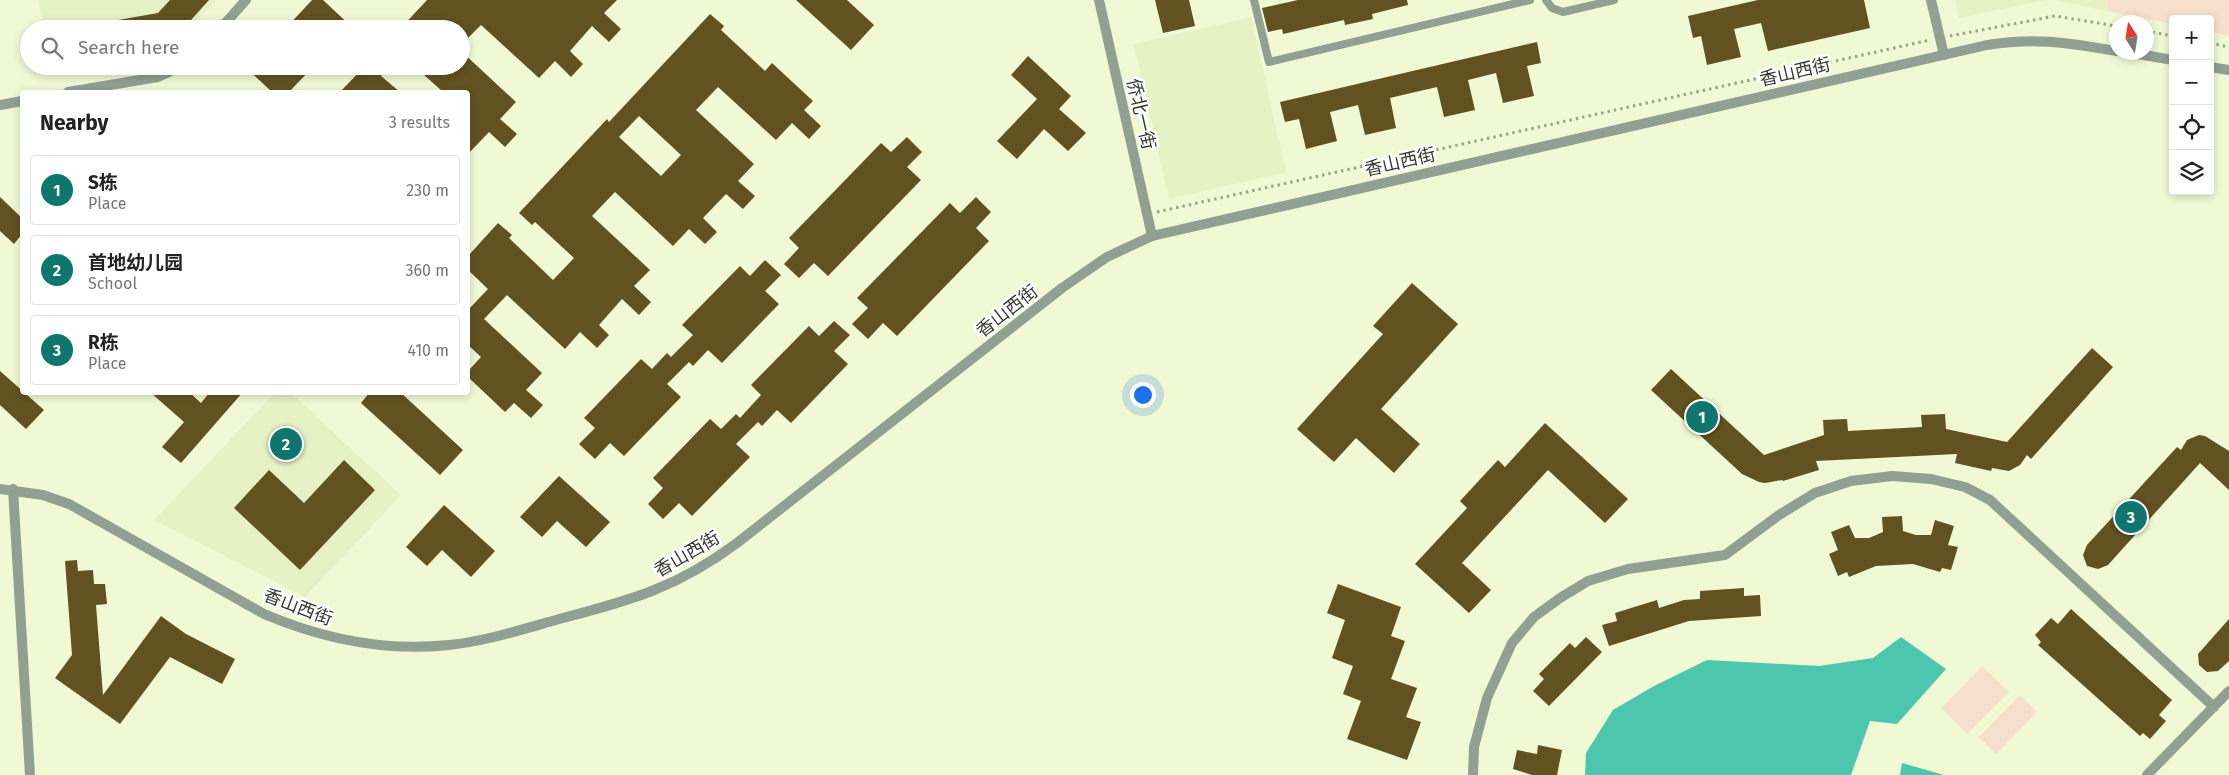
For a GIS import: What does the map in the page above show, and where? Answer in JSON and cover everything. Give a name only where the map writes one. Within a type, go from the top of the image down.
[{"type":"street","points":[[228,20],[246,0]]},
{"type":"street","name":"侨北一街","points":[[1099,0],[1152,236]]},
{"type":"street","points":[[1931,0],[1944,55]]},
{"type":"street","name":"香山西街","points":[[0,489],[13,489],[43,495],[69,504],[264,614],[293,626],[354,643],[386,646],[450,645],[481,639],[620,603],[662,588],[693,573],[736,543],[1062,288],[1107,257],[1152,236],[1987,45],[2027,40],[2065,42],[2109,50]]},
{"type":"street","points":[[2154,57],[2169,59]]},
{"type":"street","points":[[2214,67],[2229,70]]},
{"type":"street","points":[[80,90],[162,75]]},
{"type":"street","points":[[0,104],[20,101]]},
{"type":"street","points":[[1473,775],[1474,747],[1487,698],[1512,643],[1534,617],[1560,598],[1588,581],[1628,569],[1724,555],[1779,515],[1815,493],[1851,481],[1892,476],[1931,479],[1965,486],[1990,500],[2214,706]]},
{"type":"street","points":[[13,489],[30,775]]},
{"type":"street","points":[[2147,775],[2229,691]]},
{"type":"lane","points":[[1254,0],[1269,62],[1530,0]]},
{"type":"lane","points":[[1546,0],[1552,8],[1563,12],[1614,0]]},
{"type":"path","points":[[1147,215],[1940,38],[2055,16],[2109,25]]},
{"type":"path","points":[[2154,32],[2169,35]]},
{"type":"path","points":[[2214,44],[2229,46]]},
{"type":"shaded area","points":[[39,0],[216,0],[197,20],[42,20]]},
{"type":"shaded area","points":[[1955,0],[2046,0],[1959,18]]},
{"type":"shaded area","points":[[2053,0],[2108,0],[2107,11]]},
{"type":"shaded area","points":[[2108,0],[2229,0],[2229,36],[2214,33],[2214,15],[2169,15],[2169,23],[2154,20],[2154,15],[2127,15],[2107,11]]},
{"type":"shaded area","points":[[1251,17],[1286,172],[1169,199],[1134,44]]},
{"type":"shaded area","points":[[273,395],[293,395],[401,495],[305,597],[154,520]]},
{"type":"shaded area","points":[[1982,666],[2009,692],[1967,734],[1941,708]]},
{"type":"shaded area","points":[[2020,695],[2037,712],[1996,754],[1979,737]]},
{"type":"water","points":[[1901,637],[1946,669],[1897,724],[1870,721],[1851,775],[1585,775],[1586,753],[1613,710],[1654,686],[1707,660],[1819,666],[1873,658]]},
{"type":"water","points":[[1902,763],[1944,775],[1900,775]]},
{"type":"building","points":[[170,0],[209,0],[191,20],[118,20],[158,13]]},
{"type":"building","points":[[312,0],[323,0],[344,20],[293,20]]},
{"type":"building","points":[[427,0],[617,0],[604,13],[621,29],[609,42],[592,26],[570,51],[583,64],[571,77],[555,61],[539,78],[481,25],[470,36],[470,20],[408,20]]},
{"type":"building","points":[[796,0],[847,0],[874,25],[851,50]]},
{"type":"building","points":[[1155,0],[1189,0],[1195,26],[1163,33]]},
{"type":"building","points":[[1298,0],[1407,0],[1408,5],[1372,14],[1373,19],[1345,25],[1344,20],[1283,34],[1282,29],[1268,32],[1262,8]]},
{"type":"building","points":[[1758,0],[1864,0],[1870,28],[1768,51],[1761,23],[1734,29],[1741,57],[1707,65],[1701,36],[1693,38],[1688,16]]},
{"type":"building","points":[[710,14],[724,26],[721,30],[765,71],[772,63],[813,101],[804,110],[821,126],[809,139],[792,123],[776,140],[718,87],[696,110],[754,164],[738,181],[755,196],[743,209],[726,194],[703,218],[717,232],[705,244],[689,229],[673,246],[615,192],[592,216],[650,270],[634,286],[651,302],[639,315],[622,299],[599,325],[609,335],[597,348],[580,332],[565,349],[507,295],[484,319],[542,373],[526,390],[543,405],[531,418],[514,403],[505,412],[470,379],[470,369],[481,357],[470,347],[470,308],[488,289],[470,272],[470,254],[498,223],[512,235],[509,238],[553,280],[574,258],[535,222],[532,225],[519,213],[607,119],[609,122]],"holes":[[[639,116],[681,155],[661,176],[619,137]]]},
{"type":"building","points":[[1537,42],[1541,63],[1527,66],[1534,96],[1503,103],[1496,73],[1468,80],[1475,110],[1444,117],[1437,87],[1390,98],[1396,128],[1365,135],[1358,105],[1330,112],[1337,141],[1306,149],[1299,119],[1285,122],[1280,102]]},
{"type":"building","points":[[1028,56],[1071,96],[1059,109],[1086,133],[1068,151],[1044,129],[1017,159],[997,141],[1037,99],[1011,75]]},
{"type":"building","points":[[470,59],[516,102],[500,119],[517,134],[505,147],[489,132],[470,152],[470,90],[441,90],[424,75],[470,75]]},
{"type":"building","points":[[254,75],[305,75],[291,90],[270,90]]},
{"type":"building","points":[[356,75],[382,75],[398,90],[342,90]]},
{"type":"building","points":[[907,137],[922,152],[907,167],[921,180],[828,276],[814,263],[799,278],[784,264],[799,248],[789,238],[881,143],[891,152]]},
{"type":"building","points":[[0,197],[20,216],[20,236],[14,244],[0,231]]},
{"type":"building","points":[[976,197],[991,212],[976,228],[989,241],[897,336],[883,323],[868,339],[852,324],[868,308],[857,298],[950,203],[960,213]]},
{"type":"building","points":[[765,260],[781,275],[765,291],[779,304],[722,363],[708,350],[693,366],[689,362],[667,384],[681,397],[624,456],[610,443],[595,459],[579,444],[595,428],[584,418],[641,359],[652,369],[667,353],[671,357],[693,335],[682,325],[740,266],[750,276]]},
{"type":"building","points":[[1412,283],[1458,324],[1381,409],[1420,444],[1394,473],[1356,438],[1334,462],[1297,429],[1383,334],[1373,326]]},
{"type":"building","points":[[834,321],[850,335],[834,351],[848,364],[791,423],[777,410],[762,426],[758,422],[736,444],[750,457],[692,516],[679,503],[663,519],[648,504],[663,488],[653,478],[710,419],[721,429],[736,414],[740,418],[761,395],[751,385],[809,326],[819,336]]},
{"type":"building","points":[[2092,348],[2113,367],[2031,459],[2027,455],[2020,465],[2009,471],[1992,468],[1991,471],[1955,463],[1957,454],[1816,461],[1819,470],[1783,481],[1759,482],[1742,474],[1651,390],[1671,369],[1764,455],[1824,435],[1823,420],[1847,419],[1848,431],[1922,427],[1921,415],[1945,414],[1946,429],[2007,442]]},
{"type":"building","points":[[0,371],[20,389],[20,395],[27,395],[44,410],[26,429],[0,405]]},
{"type":"building","points":[[153,395],[192,395],[201,403],[208,395],[240,395],[181,463],[162,447],[184,422]]},
{"type":"building","points":[[368,395],[403,395],[463,450],[440,475],[361,403]]},
{"type":"building","points":[[1545,423],[1628,499],[1605,523],[1548,470],[1462,563],[1491,590],[1469,613],[1415,564],[1467,508],[1460,501],[1498,460],[1505,467]]},
{"type":"building","points":[[2199,435],[2205,436],[2229,451],[2229,490],[2200,463],[2108,565],[2098,569],[2087,566],[2083,555],[2087,545],[2177,447],[2181,450],[2187,440]]},
{"type":"building","points":[[344,460],[375,490],[300,570],[234,508],[269,470],[304,503]]},
{"type":"building","points":[[559,476],[610,522],[586,547],[557,521],[542,537],[520,517]]},
{"type":"building","points":[[444,505],[495,551],[471,577],[442,550],[427,566],[406,547]]},
{"type":"building","points":[[1902,516],[1903,531],[1916,535],[1931,535],[1935,520],[1954,526],[1948,545],[1958,547],[1951,570],[1942,568],[1940,572],[1913,564],[1876,566],[1849,577],[1847,572],[1838,576],[1829,554],[1838,550],[1831,532],[1849,525],[1855,538],[1869,538],[1883,532],[1882,517]]},
{"type":"building","points":[[77,560],[78,571],[93,570],[94,584],[105,584],[107,604],[96,605],[103,695],[161,616],[186,634],[235,659],[222,684],[170,657],[120,724],[55,678],[72,655],[65,561]]},
{"type":"building","points":[[1338,584],[1401,607],[1391,636],[1405,641],[1391,679],[1417,688],[1406,717],[1421,722],[1407,760],[1347,739],[1361,701],[1343,694],[1353,666],[1332,658],[1345,620],[1327,613]]},
{"type":"building","points":[[1744,588],[1744,596],[1760,595],[1761,616],[1689,621],[1609,646],[1602,625],[1617,621],[1615,613],[1657,600],[1659,608],[1684,600],[1700,599],[1700,591]]},
{"type":"building","points":[[2071,609],[2172,700],[2159,715],[2166,721],[2150,739],[2143,733],[2140,736],[2038,645],[2041,642],[2035,635],[2051,618],[2058,624]]},
{"type":"building","points":[[2229,619],[2229,661],[2218,671],[2207,672],[2199,665],[2198,654]]},
{"type":"building","points":[[1586,637],[1602,652],[1549,706],[1533,691],[1544,679],[1539,674],[1570,643],[1575,648]]},
{"type":"building","points":[[1538,745],[1562,750],[1557,775],[1532,775],[1513,769],[1517,750],[1537,754]]},
{"type":"place","name":"S栋","points":[[1702,417]]},
{"type":"place","name":"首地幼儿园","points":[[286,444]]},
{"type":"place","name":"R栋","points":[[2131,517]]}]
